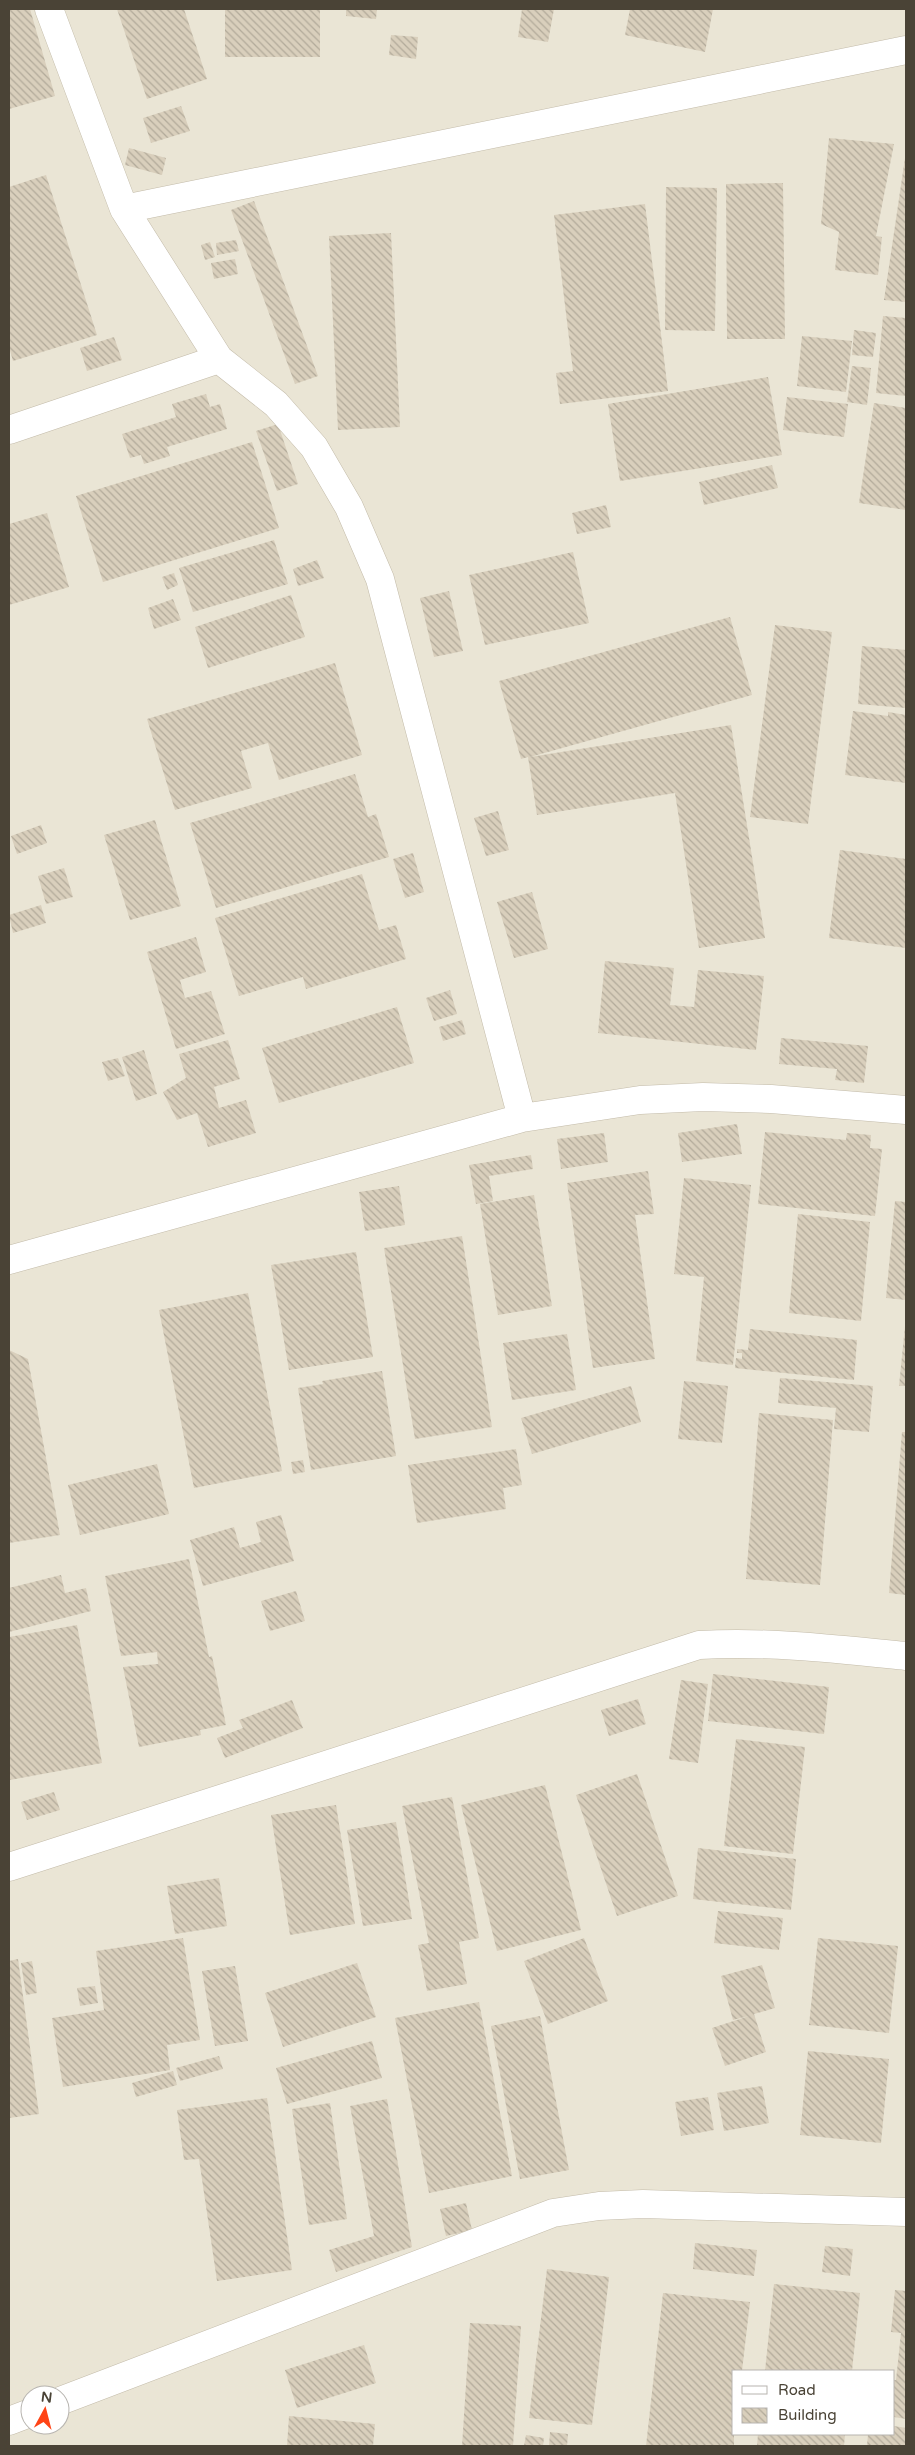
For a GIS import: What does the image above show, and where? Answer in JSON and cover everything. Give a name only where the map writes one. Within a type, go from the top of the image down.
[{"type":"street","points":[[49,9],[124,209],[219,359],[276,404],[314,447],[349,507],[380,579],[522,1118]]},
{"type":"street","points":[[124,209],[906,50]]},
{"type":"street","points":[[9,430],[219,359]]},
{"type":"street","points":[[9,1260],[522,1118],[640,1100],[703,1097],[772,1098],[906,1110]]},
{"type":"street","points":[[9,1867],[699,1645],[804,1646],[906,1656]]},
{"type":"street","points":[[70,2397],[554,2213],[599,2206],[643,2204],[906,2212]]},
{"type":"shaded area","points":[[9,9],[906,9],[906,2446],[9,2446]]},
{"type":"building","points":[[9,9],[30,9],[55,96],[9,109]]},
{"type":"building","points":[[117,9],[184,9],[207,79],[147,99]]},
{"type":"building","points":[[225,9],[320,9],[320,57],[225,57]]},
{"type":"building","points":[[346,9],[377,9],[376,19],[346,16]]},
{"type":"building","points":[[522,9],[554,9],[548,42],[518,37]]},
{"type":"building","points":[[630,9],[713,9],[705,52],[625,35]]},
{"type":"building","points":[[391,35],[418,37],[416,59],[389,55]]},
{"type":"building","points":[[181,106],[190,131],[151,143],[143,118]]},
{"type":"building","points":[[829,138],[894,144],[876,236],[882,237],[878,275],[835,270],[839,232],[821,224]]},
{"type":"building","points":[[129,148],[166,158],[162,175],[125,165]]},
{"type":"building","points":[[906,158],[906,302],[884,300]]},
{"type":"building","points":[[46,175],[97,335],[13,361],[9,347],[9,187]]},
{"type":"building","points":[[783,183],[785,339],[727,339],[726,184]]},
{"type":"building","points":[[666,187],[717,188],[715,331],[665,330]]},
{"type":"building","points":[[254,201],[318,376],[295,384],[231,210]]},
{"type":"building","points":[[645,204],[668,391],[560,404],[556,373],[573,371],[554,215]]},
{"type":"building","points":[[391,233],[400,427],[338,430],[329,236]]},
{"type":"building","points":[[236,240],[239,251],[217,255],[216,243]]},
{"type":"building","points":[[210,242],[215,257],[205,260],[201,245]]},
{"type":"building","points":[[235,259],[238,274],[214,279],[211,263]]},
{"type":"building","points":[[883,316],[906,318],[906,396],[876,393]]},
{"type":"building","points":[[854,330],[876,333],[873,357],[852,355]]},
{"type":"building","points":[[802,336],[852,341],[846,392],[797,386]]},
{"type":"building","points":[[114,337],[122,360],[87,371],[80,348]]},
{"type":"building","points":[[852,366],[871,368],[867,405],[847,402]]},
{"type":"building","points":[[768,377],[782,455],[620,481],[608,404]]},
{"type":"building","points":[[206,394],[210,407],[220,404],[227,429],[167,447],[170,456],[144,464],[141,455],[130,458],[122,434],[176,417],[172,404]]},
{"type":"building","points":[[787,397],[848,404],[844,437],[783,430]]},
{"type":"building","points":[[874,403],[906,408],[906,510],[859,503]]},
{"type":"building","points":[[278,424],[298,484],[277,491],[256,431]]},
{"type":"building","points":[[252,442],[279,528],[103,582],[76,496]]},
{"type":"building","points":[[772,465],[778,488],[704,505],[699,482]]},
{"type":"building","points":[[606,505],[611,527],[577,534],[572,513]]},
{"type":"building","points":[[47,513],[69,587],[9,605],[9,524]]},
{"type":"building","points":[[274,540],[288,584],[193,612],[179,568]]},
{"type":"building","points":[[573,552],[589,623],[485,645],[469,575]]},
{"type":"building","points":[[317,560],[324,578],[298,586],[293,569]]},
{"type":"building","points":[[174,573],[178,585],[167,590],[162,577]]},
{"type":"building","points":[[449,591],[463,651],[434,657],[420,598]]},
{"type":"building","points":[[291,595],[305,637],[208,668],[195,627]]},
{"type":"building","points":[[173,599],[181,620],[154,629],[148,608]]},
{"type":"building","points":[[730,617],[752,695],[530,757],[731,725],[765,938],[699,948],[675,793],[537,815],[528,757],[521,759],[499,681]]},
{"type":"building","points":[[775,625],[832,632],[808,824],[750,817]]},
{"type":"building","points":[[862,646],[906,650],[906,708],[858,704]]},
{"type":"building","points":[[335,663],[362,755],[279,780],[268,743],[241,751],[252,788],[175,810],[147,719]]},
{"type":"building","points":[[853,711],[888,716],[888,712],[906,715],[906,783],[845,775]]},
{"type":"building","points":[[355,774],[368,817],[376,814],[389,857],[216,908],[190,823]]},
{"type":"building","points":[[498,811],[509,850],[486,856],[474,818]]},
{"type":"building","points":[[155,820],[181,906],[130,920],[104,835]]},
{"type":"building","points":[[41,825],[47,843],[17,854],[11,836]]},
{"type":"building","points":[[840,850],[906,859],[906,948],[829,938]]},
{"type":"building","points":[[413,853],[424,892],[405,898],[393,859]]},
{"type":"building","points":[[64,868],[73,897],[46,904],[38,876]]},
{"type":"building","points":[[362,874],[379,930],[396,925],[406,959],[306,989],[303,977],[239,996],[215,918]]},
{"type":"building","points":[[532,892],[548,949],[514,958],[497,902]]},
{"type":"building","points":[[41,905],[46,923],[13,933],[9,915]]},
{"type":"building","points":[[196,937],[206,972],[180,980],[185,998],[211,991],[225,1034],[176,1049],[147,952]]},
{"type":"building","points":[[605,961],[674,968],[670,1005],[694,1007],[698,970],[764,976],[756,1050],[598,1033]]},
{"type":"building","points":[[450,990],[457,1014],[434,1021],[426,998]]},
{"type":"building","points":[[397,1007],[414,1063],[279,1103],[262,1048]]},
{"type":"building","points":[[462,1020],[466,1034],[443,1041],[439,1027]]},
{"type":"building","points":[[781,1038],[868,1046],[864,1083],[835,1080],[837,1069],[779,1064]]},
{"type":"building","points":[[228,1040],[240,1079],[214,1087],[219,1108],[246,1100],[256,1133],[208,1147],[197,1113],[177,1120],[163,1092],[186,1078],[179,1054]]},
{"type":"building","points":[[144,1050],[157,1094],[136,1101],[122,1057]]},
{"type":"building","points":[[118,1058],[125,1076],[108,1081],[102,1062]]},
{"type":"building","points":[[737,1124],[742,1154],[682,1162],[678,1133]]},
{"type":"building","points":[[765,1132],[846,1140],[847,1133],[871,1135],[870,1148],[882,1149],[875,1216],[758,1204]]},
{"type":"building","points":[[604,1133],[608,1162],[561,1169],[557,1139]]},
{"type":"building","points":[[531,1155],[533,1169],[489,1176],[493,1201],[476,1204],[469,1165]]},
{"type":"building","points":[[648,1171],[654,1214],[635,1215],[655,1359],[593,1368],[567,1183]]},
{"type":"building","points":[[684,1178],[751,1185],[733,1365],[696,1361],[704,1277],[674,1274]]},
{"type":"building","points":[[399,1186],[405,1225],[365,1231],[359,1192]]},
{"type":"building","points":[[534,1195],[552,1306],[498,1315],[480,1204]]},
{"type":"building","points":[[895,1201],[906,1202],[906,1300],[886,1298]]},
{"type":"building","points":[[798,1214],[870,1222],[861,1321],[789,1313]]},
{"type":"building","points":[[462,1236],[492,1427],[415,1439],[384,1248]]},
{"type":"building","points":[[356,1252],[373,1357],[289,1370],[271,1265]]},
{"type":"building","points":[[248,1293],[282,1471],[194,1488],[159,1310]]},
{"type":"building","points":[[905,1326],[906,1386],[899,1386]]},
{"type":"building","points":[[750,1329],[857,1340],[854,1380],[735,1368],[736,1358],[742,1359],[742,1353],[737,1353],[737,1349],[748,1350]]},
{"type":"building","points":[[567,1334],[576,1390],[512,1400],[503,1343]]},
{"type":"building","points":[[9,1350],[28,1359],[60,1535],[9,1543]]},
{"type":"building","points":[[382,1371],[396,1456],[311,1470],[298,1388],[323,1384],[322,1381]]},
{"type":"building","points":[[780,1378],[873,1386],[869,1432],[834,1429],[836,1408],[778,1403]]},
{"type":"building","points":[[684,1381],[728,1386],[722,1443],[678,1439]]},
{"type":"building","points":[[631,1386],[641,1422],[532,1454],[521,1418]]},
{"type":"building","points":[[759,1413],[833,1420],[820,1585],[746,1579]]},
{"type":"building","points":[[902,1432],[906,1432],[906,1595],[889,1593]]},
{"type":"building","points":[[516,1449],[522,1485],[503,1488],[506,1509],[417,1523],[408,1465]]},
{"type":"building","points":[[303,1460],[305,1472],[293,1474],[291,1462]]},
{"type":"building","points":[[157,1464],[169,1514],[80,1535],[68,1485]]},
{"type":"building","points":[[281,1515],[294,1561],[203,1586],[190,1540],[234,1527],[240,1548],[261,1542],[256,1522]]},
{"type":"building","points":[[189,1559],[209,1657],[212,1656],[226,1725],[200,1730],[201,1735],[139,1747],[123,1667],[158,1664],[157,1652],[121,1656],[105,1576]]},
{"type":"building","points":[[61,1575],[65,1593],[86,1588],[91,1611],[9,1632],[9,1588]]},
{"type":"building","points":[[296,1591],[305,1621],[270,1631],[261,1601]]},
{"type":"building","points":[[77,1625],[102,1763],[10,1780],[9,1637]]},
{"type":"building","points":[[713,1674],[829,1687],[824,1734],[708,1721]]},
{"type":"building","points":[[681,1680],[708,1684],[698,1763],[669,1759]]},
{"type":"building","points":[[638,1699],[646,1724],[609,1736],[601,1710]]},
{"type":"building","points":[[292,1700],[303,1728],[225,1758],[217,1738],[243,1728],[239,1720]]},
{"type":"building","points":[[736,1739],[805,1747],[793,1854],[724,1846]]},
{"type":"building","points":[[637,1774],[678,1896],[617,1916],[576,1795]]},
{"type":"building","points":[[545,1785],[581,1930],[497,1951],[461,1805]]},
{"type":"building","points":[[54,1792],[60,1810],[27,1820],[21,1802]]},
{"type":"building","points":[[452,1797],[479,1938],[459,1942],[467,1984],[427,1991],[418,1945],[429,1943],[402,1806]]},
{"type":"building","points":[[336,1805],[355,1924],[290,1935],[271,1815]]},
{"type":"building","points":[[396,1822],[412,1919],[363,1926],[347,1830]]},
{"type":"building","points":[[698,1848],[796,1859],[791,1910],[693,1899]]},
{"type":"building","points":[[219,1878],[227,1926],[175,1934],[167,1886]]},
{"type":"building","points":[[718,1911],[783,1918],[779,1950],[714,1943]]},
{"type":"building","points":[[183,1938],[200,2040],[167,2045],[170,2070],[63,2087],[52,2018],[104,2010],[96,1951]]},
{"type":"building","points":[[584,1938],[608,2001],[548,2024],[524,1961]]},
{"type":"building","points":[[818,1938],[898,1946],[889,2033],[809,2025]]},
{"type":"building","points":[[18,1959],[39,2114],[9,2118],[9,1961]]},
{"type":"building","points":[[32,1961],[37,1993],[26,1995],[21,1963]]},
{"type":"building","points":[[357,1963],[376,2017],[283,2047],[265,1993]]},
{"type":"building","points":[[762,1965],[775,2008],[754,2014],[766,2052],[725,2066],[712,2028],[749,2016],[733,2020],[721,1976]]},
{"type":"building","points":[[235,1966],[248,2041],[215,2046],[202,1971]]},
{"type":"building","points":[[95,1986],[98,2003],[80,2006],[77,1988]]},
{"type":"building","points":[[479,2002],[512,2176],[429,2193],[395,2018]]},
{"type":"building","points":[[540,2016],[569,2170],[520,2179],[491,2026]]},
{"type":"building","points":[[372,2041],[382,2078],[287,2104],[276,2068]]},
{"type":"building","points":[[808,2051],[889,2059],[881,2143],[800,2135]]},
{"type":"building","points":[[219,2056],[223,2069],[180,2081],[176,2068]]},
{"type":"building","points":[[173,2071],[177,2085],[136,2097],[132,2083]]},
{"type":"building","points":[[762,2086],[769,2123],[724,2131],[717,2093]]},
{"type":"building","points":[[708,2097],[714,2130],[681,2136],[675,2102]]},
{"type":"building","points":[[267,2098],[292,2270],[217,2281],[199,2159],[184,2160],[177,2110]]},
{"type":"building","points":[[387,2099],[412,2247],[336,2272],[329,2250],[374,2236],[350,2106]]},
{"type":"building","points":[[330,2103],[347,2219],[309,2225],[292,2109]]},
{"type":"building","points":[[466,2203],[472,2230],[446,2236],[440,2209]]},
{"type":"building","points":[[695,2243],[757,2250],[754,2276],[693,2269]]},
{"type":"building","points":[[825,2246],[853,2249],[850,2276],[822,2272]]},
{"type":"building","points":[[547,2269],[609,2277],[592,2425],[529,2418]]},
{"type":"building","points":[[774,2284],[860,2293],[852,2370],[765,2370]]},
{"type":"building","points":[[895,2290],[906,2291],[906,2419],[895,2417],[895,2380],[901,2333],[891,2332]]},
{"type":"building","points":[[663,2293],[750,2302],[742,2370],[732,2370],[732,2435],[734,2435],[734,2446],[646,2446]]},
{"type":"building","points":[[470,2323],[521,2326],[513,2446],[462,2446]]},
{"type":"building","points":[[364,2345],[376,2383],[297,2408],[285,2370]]},
{"type":"building","points":[[289,2416],[375,2424],[373,2446],[287,2446]]},
{"type":"building","points":[[895,2426],[906,2428],[906,2446],[867,2446],[868,2435],[895,2435]]},
{"type":"building","points":[[550,2432],[568,2434],[567,2446],[549,2446]]},
{"type":"building","points":[[526,2435],[544,2438],[543,2446],[524,2446]]},
{"type":"building","points":[[758,2435],[845,2435],[844,2446],[757,2446]]}]
